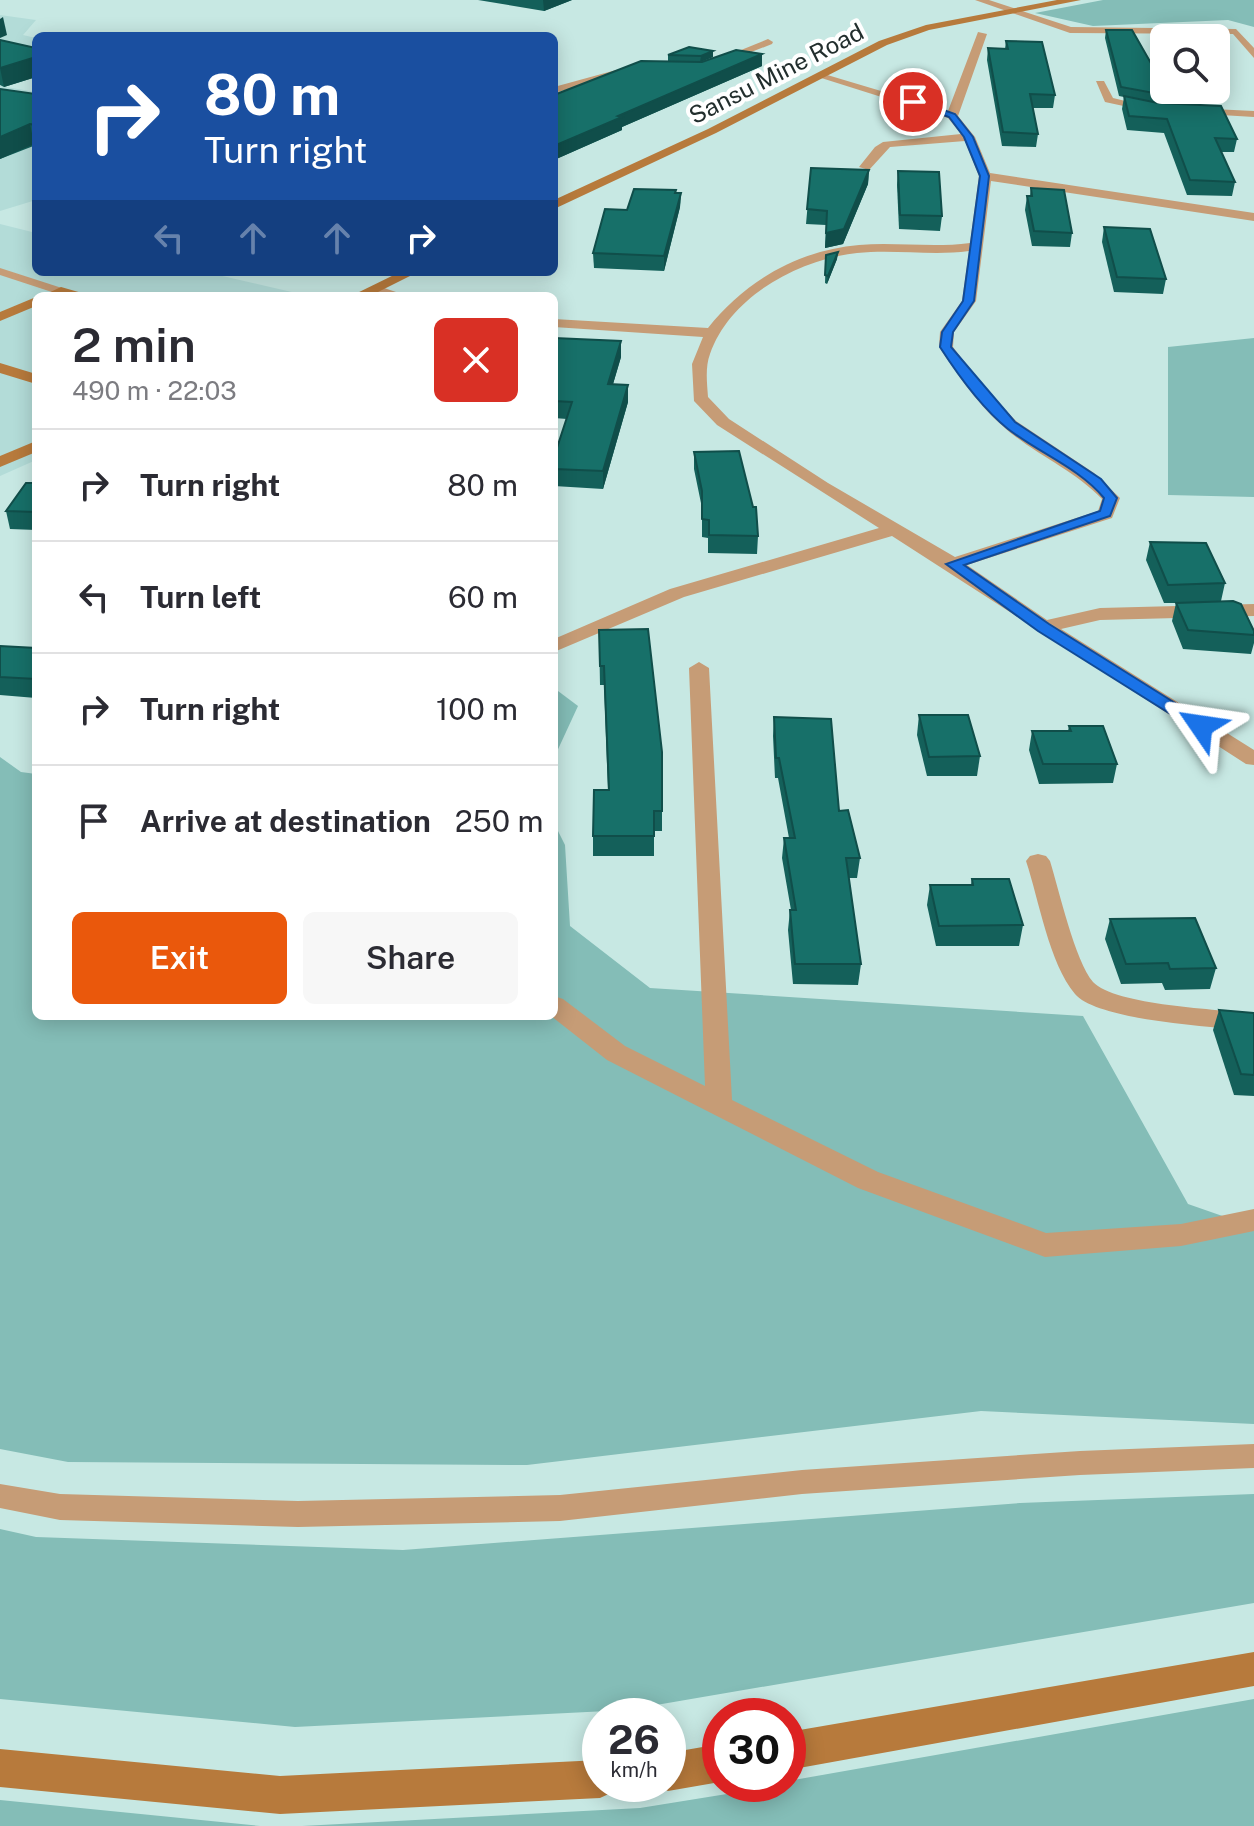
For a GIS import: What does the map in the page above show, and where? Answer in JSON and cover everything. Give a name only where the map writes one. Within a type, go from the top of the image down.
[{"type":"street","points":[[980,0],[1079,31],[1193,27],[1236,32],[1254,55]]},
{"type":"street","name":"Sansu Mine Road","points":[[558,203],[712,131],[883,43],[926,28],[1009,10],[1076,0]]},
{"type":"street","points":[[952,116],[982,34]]},
{"type":"street","points":[[702,68],[768,42]]},
{"type":"street","points":[[558,89],[623,69],[649,67]]},
{"type":"street","points":[[820,76],[952,116],[969,137],[985,176],[969,301],[947,332],[946,347],[960,368],[1010,424],[1097,482],[1111,498],[1106,514],[953,564]]},
{"type":"street","points":[[1100,83],[1109,100],[1130,107],[1170,110]]},
{"type":"street","points":[[1184,111],[1254,114]]},
{"type":"street","points":[[865,167],[887,144],[969,137]]},
{"type":"street","points":[[985,176],[1254,217]]},
{"type":"street","points":[[977,246],[944,252],[856,249],[815,259],[755,287],[728,310],[712,333],[701,358],[700,398],[723,422],[892,530],[953,564],[1044,627],[1254,759]]},
{"type":"street","points":[[368,292],[403,276]]},
{"type":"street","points":[[375,289],[383,292]]},
{"type":"street","points":[[0,317],[32,303]]},
{"type":"street","points":[[558,323],[712,333]]},
{"type":"street","points":[[0,368],[32,378]]},
{"type":"street","points":[[0,462],[32,448]]},
{"type":"street","points":[[558,644],[677,593],[892,530]]},
{"type":"street","points":[[1044,627],[1100,614],[1254,610]]},
{"type":"street","points":[[699,668],[719,1105]]},
{"type":"street","points":[[1038,861],[1076,973],[1086,991],[1109,1004],[1254,1022]]},
{"type":"street","points":[[558,1008],[616,1053],[868,1180],[1045,1245],[1181,1235],[1254,1220]]},
{"type":"street","points":[[806,1748],[1254,1669]]},
{"type":"street","points":[[0,1768],[280,1795],[582,1780]]},
{"type":"lane","points":[[0,271],[51,292]]},
{"type":"lane","points":[[0,289],[25,279]]},
{"type":"lane","points":[[0,1496],[60,1507],[298,1514],[560,1508],[802,1482],[1080,1463],[1254,1456]]},
{"type":"shaded area","points":[[1103,0],[1254,0],[1254,27],[1228,20],[1093,26],[1035,13]]},
{"type":"shaded area","points":[[0,15],[36,20],[23,35],[32,37],[32,52],[0,64]]},
{"type":"shaded area","points":[[0,86],[32,91],[32,201],[0,211]]},
{"type":"shaded area","points":[[0,224],[32,232],[32,276],[222,276],[292,292],[32,292],[32,462],[0,476]]},
{"type":"shaded area","points":[[1254,338],[1254,497],[1168,495],[1168,347]]},
{"type":"shaded area","points":[[558,691],[578,706],[558,749]]},
{"type":"shaded area","points":[[0,757],[21,772],[32,773],[32,1020],[558,1020],[558,831],[565,845],[570,926],[650,988],[1083,1016],[1188,1204],[1254,1227],[1254,1424],[981,1411],[527,1465],[68,1462],[0,1449]]},
{"type":"shaded area","points":[[1254,1494],[1254,1603],[686,1700],[582,1698],[582,1712],[295,1727],[0,1699],[0,1529],[36,1537],[403,1550],[1020,1503]]},
{"type":"shaded area","points":[[1254,1699],[1254,1826],[302,1826],[640,1808],[702,1798],[702,1802],[806,1802],[806,1778]]},
{"type":"shaded area","points":[[0,1800],[260,1826],[0,1826]]},
{"type":"building","points":[[1106,30],[1132,30],[1150,62],[1150,92],[1121,87]]},
{"type":"building","points":[[0,40],[32,47],[32,58],[0,68]]},
{"type":"building","points":[[1006,41],[1042,42],[1055,95],[1030,94],[1038,134],[1003,132],[988,48],[1008,49]]},
{"type":"building","points":[[689,47],[713,51],[701,56],[668,55]]},
{"type":"building","points":[[736,50],[762,54],[558,144],[558,93],[641,61],[702,62]]},
{"type":"building","points":[[0,89],[32,93],[32,124],[0,137]]},
{"type":"building","points":[[1124,96],[1150,101],[1150,104],[1221,106],[1237,139],[1215,138],[1235,182],[1190,180],[1167,119],[1129,116]]},
{"type":"building","points":[[811,168],[869,170],[844,229],[826,233],[827,211],[807,209]]},
{"type":"building","points":[[898,171],[939,172],[942,216],[900,215]]},
{"type":"building","points":[[1031,188],[1064,190],[1072,233],[1034,231],[1027,196],[1032,196]]},
{"type":"building","points":[[634,189],[676,190],[675,193],[681,193],[664,256],[593,253],[605,209],[627,210]]},
{"type":"building","points":[[1104,227],[1150,229],[1166,279],[1117,277]]},
{"type":"building","points":[[838,252],[828,276],[825,275],[826,255]]},
{"type":"building","points":[[558,338],[621,341],[608,384],[628,385],[603,471],[558,469],[558,445],[572,402],[558,401]]},
{"type":"building","points":[[739,451],[753,507],[756,507],[758,536],[709,535],[709,520],[702,519],[702,491],[694,452]]},
{"type":"building","points":[[26,483],[32,483],[32,512],[6,511]]},
{"type":"building","points":[[1150,542],[1206,543],[1225,583],[1168,585]]},
{"type":"building","points":[[1233,601],[1241,604],[1254,635],[1188,630],[1176,603]]},
{"type":"building","points":[[648,629],[662,752],[662,811],[654,811],[654,836],[593,836],[594,790],[609,790],[604,666],[600,666],[599,630]]},
{"type":"building","points":[[0,646],[32,648],[32,679],[0,677]]},
{"type":"building","points":[[919,715],[968,715],[980,756],[929,757]]},
{"type":"building","points":[[774,717],[831,719],[839,811],[848,810],[860,858],[846,858],[861,964],[795,964],[790,910],[796,910],[784,838],[795,838],[779,758],[776,758]]},
{"type":"building","points":[[1069,726],[1103,726],[1117,764],[1043,764],[1032,731],[1071,731]]},
{"type":"building","points":[[972,879],[1009,879],[1023,925],[939,926],[930,885],[973,885]]},
{"type":"building","points":[[1195,918],[1216,968],[1170,969],[1168,963],[1126,964],[1110,919]]},
{"type":"building","points":[[1219,1010],[1254,1013],[1254,1075],[1241,1074]]},
{"type":"route","points":[[913,102],[952,116],[969,137],[985,176],[969,301],[947,332],[946,347],[960,368],[1010,424],[1097,482],[1111,498],[1106,514],[953,564],[1044,627],[1201,726]]}]
